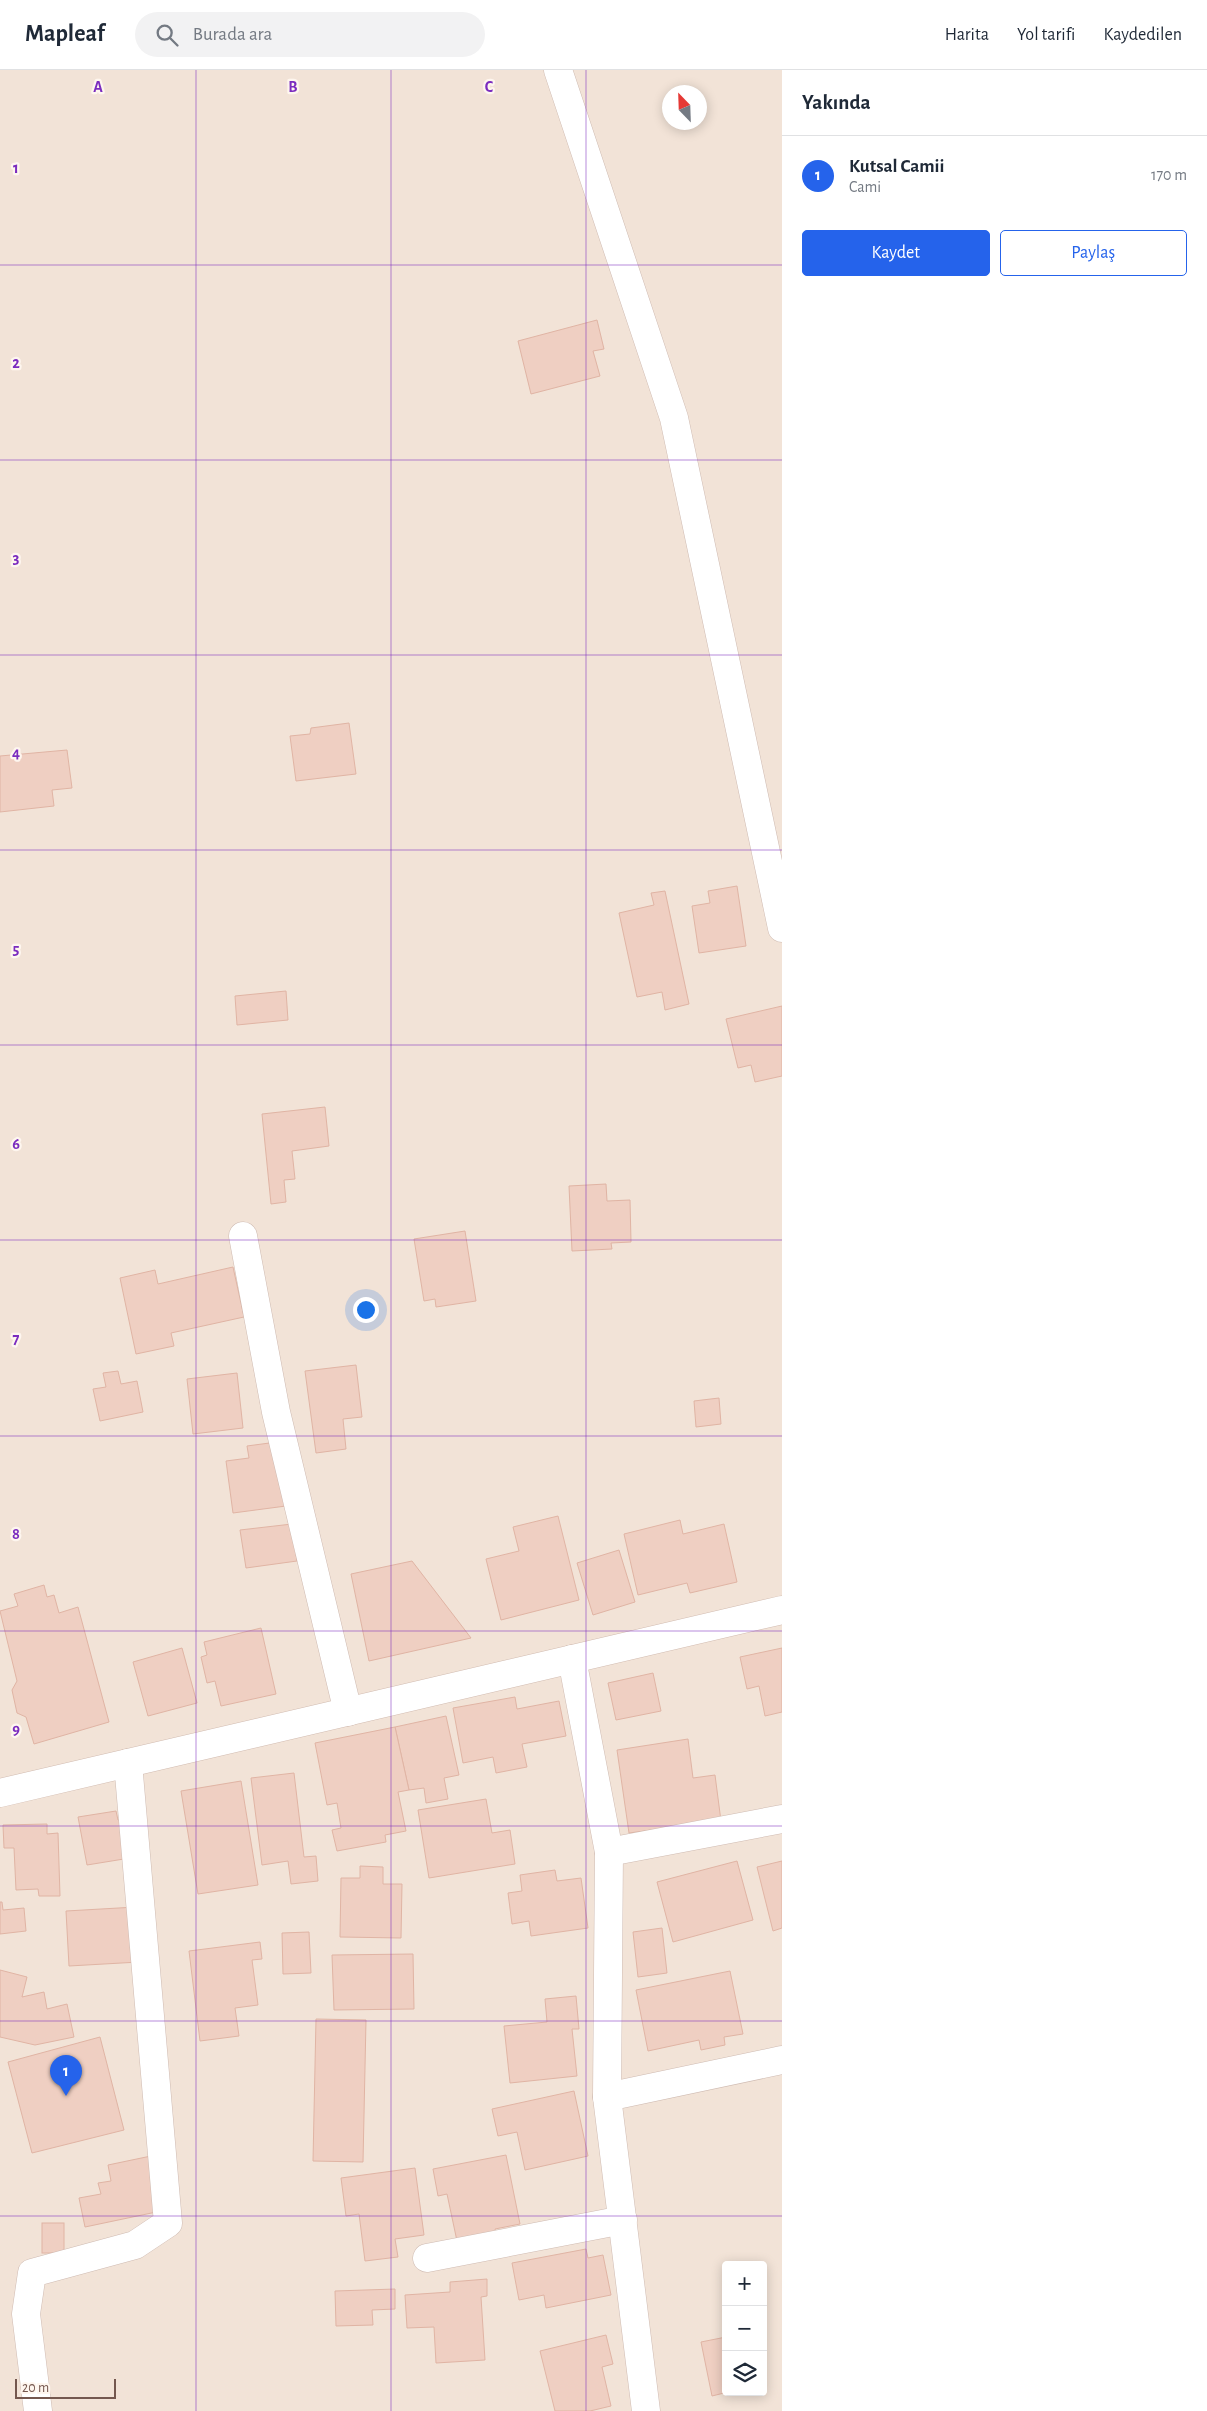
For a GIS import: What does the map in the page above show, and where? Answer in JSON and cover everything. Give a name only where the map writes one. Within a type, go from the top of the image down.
[{"type":"street","points":[[558,70],[674,418],[782,928]]},
{"type":"street","points":[[243,1236],[276,1412],[348,1712]]},
{"type":"street","points":[[0,1794],[782,1610]]},
{"type":"street","points":[[572,1660],[609,1852],[606,2097],[646,2411]]},
{"type":"street","points":[[38,2411],[26,2314],[32,2273],[135,2245],[168,2223],[128,1764]]},
{"type":"street","points":[[609,1852],[782,1819]]},
{"type":"street","points":[[606,2097],[782,2060]]},
{"type":"street","points":[[427,2258],[623,2220]]},
{"type":"shaded area","points":[[0,70],[782,70],[782,2411],[0,2411]]},
{"type":"building","points":[[597,320],[604,349],[593,351],[600,376],[531,394],[518,341]]},
{"type":"building","points":[[349,723],[356,774],[296,781],[290,736],[310,734],[311,728]]},
{"type":"building","points":[[67,750],[72,788],[52,790],[54,806],[0,812],[0,756]]},
{"type":"building","points":[[737,886],[746,946],[699,953],[692,906],[710,903],[708,891]]},
{"type":"building","points":[[665,891],[689,1004],[665,1010],[662,992],[637,997],[619,913],[654,905],[651,893]]},
{"type":"building","points":[[286,991],[288,1020],[237,1025],[235,996]]},
{"type":"building","points":[[782,1006],[782,1076],[755,1082],[751,1065],[738,1068],[726,1019]]},
{"type":"building","points":[[325,1107],[329,1146],[292,1151],[295,1179],[284,1180],[286,1202],[271,1204],[262,1114]]},
{"type":"building","points":[[606,1184],[607,1201],[630,1200],[631,1242],[611,1243],[612,1249],[572,1251],[569,1186]]},
{"type":"building","points":[[465,1231],[476,1301],[436,1307],[435,1299],[424,1301],[414,1239]]},
{"type":"building","points":[[233,1267],[244,1317],[171,1333],[174,1346],[136,1354],[120,1278],[155,1270],[158,1284]]},
{"type":"building","points":[[356,1365],[362,1417],[343,1419],[346,1449],[316,1453],[305,1371]]},
{"type":"building","points":[[118,1371],[121,1384],[137,1381],[143,1412],[100,1421],[93,1389],[106,1387],[103,1373]]},
{"type":"building","points":[[237,1373],[243,1428],[193,1434],[187,1379]]},
{"type":"building","points":[[719,1398],[721,1424],[696,1427],[694,1401]]},
{"type":"building","points":[[277,1442],[286,1506],[233,1513],[226,1461],[249,1458],[247,1446]]},
{"type":"building","points":[[558,1516],[579,1600],[501,1620],[486,1559],[519,1551],[513,1527]]},
{"type":"building","points":[[680,1520],[683,1534],[724,1524],[737,1582],[690,1593],[687,1583],[638,1595],[624,1534]]},
{"type":"building","points":[[292,1524],[297,1561],[246,1568],[240,1530]]},
{"type":"building","points":[[619,1550],[635,1602],[593,1615],[577,1563]]},
{"type":"building","points":[[412,1561],[471,1638],[369,1661],[351,1574]]},
{"type":"building","points":[[44,1585],[47,1597],[54,1595],[59,1613],[78,1607],[109,1722],[34,1744],[26,1717],[17,1713],[12,1690],[17,1681],[0,1611],[18,1606],[14,1594]]},
{"type":"building","points":[[261,1628],[276,1694],[221,1706],[215,1681],[207,1683],[201,1657],[207,1655],[204,1642]]},
{"type":"building","points":[[182,1648],[197,1703],[148,1716],[133,1662]]},
{"type":"building","points":[[782,1648],[782,1712],[765,1716],[759,1686],[747,1689],[740,1657]]},
{"type":"building","points":[[653,1673],[661,1711],[616,1720],[608,1683]]},
{"type":"building","points":[[515,1697],[517,1709],[559,1701],[566,1736],[522,1744],[527,1767],[496,1773],[493,1757],[463,1763],[453,1708]]},
{"type":"building","points":[[446,1716],[459,1775],[444,1778],[448,1799],[426,1803],[424,1788],[409,1790],[395,1727]]},
{"type":"building","points":[[395,1727],[409,1790],[398,1792],[406,1831],[385,1835],[386,1842],[337,1851],[332,1830],[341,1828],[337,1803],[327,1805],[315,1743]]},
{"type":"building","points":[[688,1739],[693,1778],[715,1775],[721,1821],[629,1833],[617,1750]]},
{"type":"building","points":[[294,1773],[304,1857],[316,1856],[318,1881],[291,1884],[288,1861],[262,1865],[251,1778]]},
{"type":"building","points":[[241,1781],[258,1885],[198,1894],[181,1791]]},
{"type":"building","points":[[486,1799],[492,1833],[510,1830],[515,1864],[429,1878],[418,1810]]},
{"type":"building","points":[[116,1811],[118,1820],[124,1820],[130,1858],[87,1865],[78,1817]]},
{"type":"building","points":[[47,1824],[47,1834],[58,1833],[60,1896],[39,1896],[38,1889],[16,1890],[14,1848],[4,1848],[3,1825]]},
{"type":"building","points":[[737,1861],[753,1920],[673,1942],[657,1882]]},
{"type":"building","points":[[782,1861],[782,1928],[773,1931],[757,1867]]},
{"type":"building","points":[[360,1866],[383,1867],[383,1884],[402,1884],[401,1938],[340,1937],[341,1878],[360,1878]]},
{"type":"building","points":[[555,1870],[557,1881],[581,1878],[588,1928],[531,1936],[529,1921],[512,1924],[508,1893],[522,1891],[520,1875]]},
{"type":"building","points":[[0,1902],[2,1902],[3,1910],[24,1908],[26,1931],[0,1934]]},
{"type":"building","points":[[136,1907],[139,1962],[69,1966],[66,1911]]},
{"type":"building","points":[[662,1928],[667,1973],[638,1977],[633,1932]]},
{"type":"building","points":[[309,1932],[311,1973],[283,1974],[282,1933]]},
{"type":"building","points":[[260,1942],[262,1959],[252,1960],[258,2005],[235,2008],[239,2036],[200,2041],[189,1951]]},
{"type":"building","points":[[413,1954],[414,2009],[334,2010],[332,1955]]},
{"type":"building","points":[[0,1970],[27,1977],[22,1997],[44,1992],[47,2009],[67,2004],[74,2037],[35,2045],[0,2037]]},
{"type":"building","points":[[730,1971],[743,2034],[724,2037],[725,2045],[701,2050],[699,2040],[648,2051],[636,1990]]},
{"type":"building","points":[[576,1996],[579,2029],[572,2029],[577,2076],[510,2083],[504,2026],[547,2022],[545,1999]]},
{"type":"building","points":[[316,2019],[366,2020],[363,2162],[313,2161]]},
{"type":"building","points":[[100,2037],[124,2130],[32,2153],[8,2062]]},
{"type":"building","points":[[574,2091],[588,2156],[525,2170],[517,2132],[498,2136],[492,2109]]},
{"type":"building","points":[[506,2155],[520,2224],[495,2229],[496,2233],[457,2241],[447,2194],[438,2196],[433,2169]]},
{"type":"building","points":[[151,2156],[161,2211],[85,2227],[79,2198],[101,2194],[98,2183],[111,2181],[108,2165]]},
{"type":"building","points":[[415,2168],[424,2235],[395,2239],[398,2257],[365,2261],[359,2214],[346,2216],[341,2178]]},
{"type":"building","points":[[42,2223],[64,2223],[64,2253],[42,2253]]},
{"type":"building","points":[[586,2249],[588,2258],[603,2255],[611,2295],[546,2308],[544,2295],[519,2300],[512,2263]]},
{"type":"building","points":[[487,2279],[487,2296],[481,2297],[485,2360],[436,2363],[434,2327],[407,2328],[405,2295],[450,2292],[450,2282]]},
{"type":"building","points":[[395,2289],[395,2309],[372,2310],[373,2325],[336,2326],[335,2291]]},
{"type":"building","points":[[606,2335],[613,2364],[602,2367],[611,2406],[590,2411],[555,2411],[540,2351]]},
{"type":"building","points":[[722,2338],[722,2394],[712,2396],[701,2342]]},
{"type":"place","name":"Kutsal Camii","points":[[66,2096]]}]
